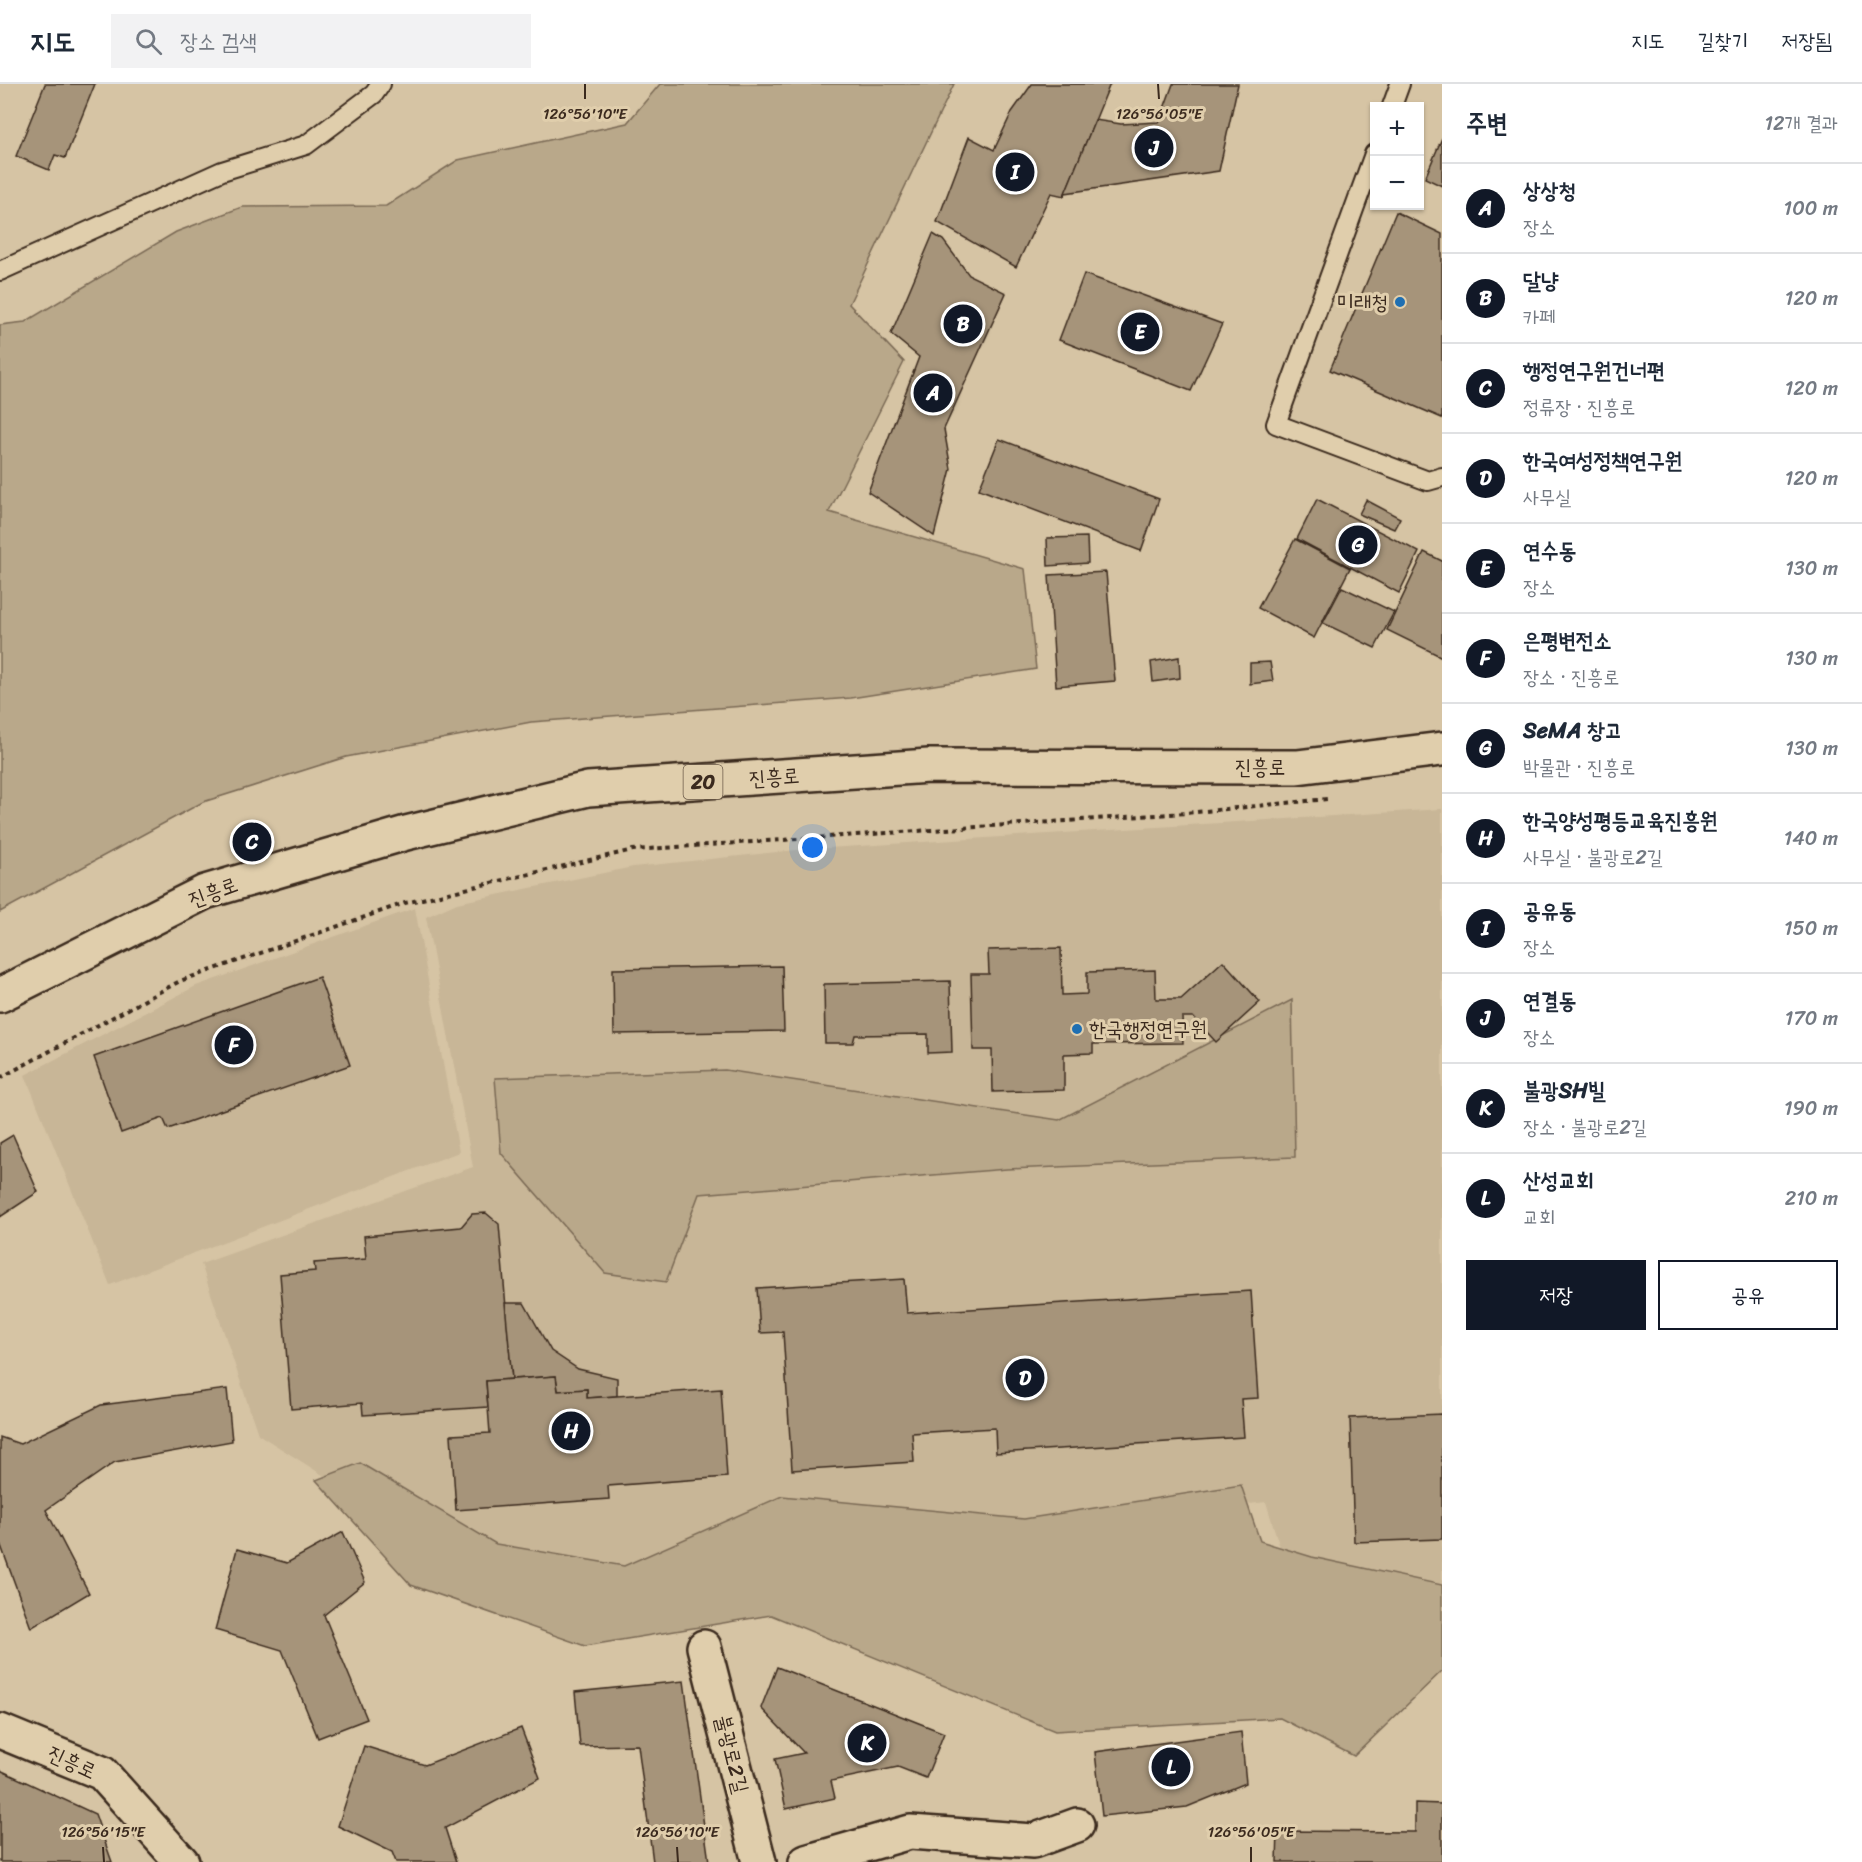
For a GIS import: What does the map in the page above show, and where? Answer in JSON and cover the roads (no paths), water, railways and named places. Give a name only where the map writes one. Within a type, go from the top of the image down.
[{"type":"main road","name":"진흥로","points":[[0,995],[205,892],[406,833],[588,789],[929,766],[1297,767],[1442,749]]},
{"type":"main road","name":"불광로2길","points":[[705,1647],[759,1862]]},
{"type":"main road","name":"진흥로","points":[[0,1731],[102,1773],[182,1862]]},
{"type":"main road","points":[[806,1862],[910,1832],[1033,1841],[1077,1824]]},
{"type":"lane","points":[[0,271],[222,171],[306,145],[374,94],[381,84]]},
{"type":"lane","points":[[1393,102],[1400,84]]},
{"type":"lane","points":[[1373,156],[1276,424],[1428,480],[1442,477]]},
{"type":"place","name":"연결동","points":[[1154,148]]},
{"type":"place","name":"공유동","points":[[1015,172]]},
{"type":"place","name":"미래청","points":[[1400,302]]},
{"type":"place","name":"달냥","points":[[963,324]]},
{"type":"place","name":"연수동","points":[[1140,332]]},
{"type":"place","name":"상상청","points":[[933,393]]},
{"type":"place","name":"SeMA 창고","points":[[1358,545]]},
{"type":"place","name":"행정연구원건너편","points":[[252,842]]},
{"type":"place","name":"한국행정연구원","points":[[1077,1029]]},
{"type":"place","name":"은평변전소","points":[[234,1045]]},
{"type":"place","name":"한국여성정책연구원","points":[[1025,1378]]},
{"type":"place","name":"한국양성평등교육진흥원","points":[[571,1431]]},
{"type":"place","name":"불광SH빌","points":[[867,1743]]},
{"type":"place","name":"산성교회","points":[[1171,1767]]}]
